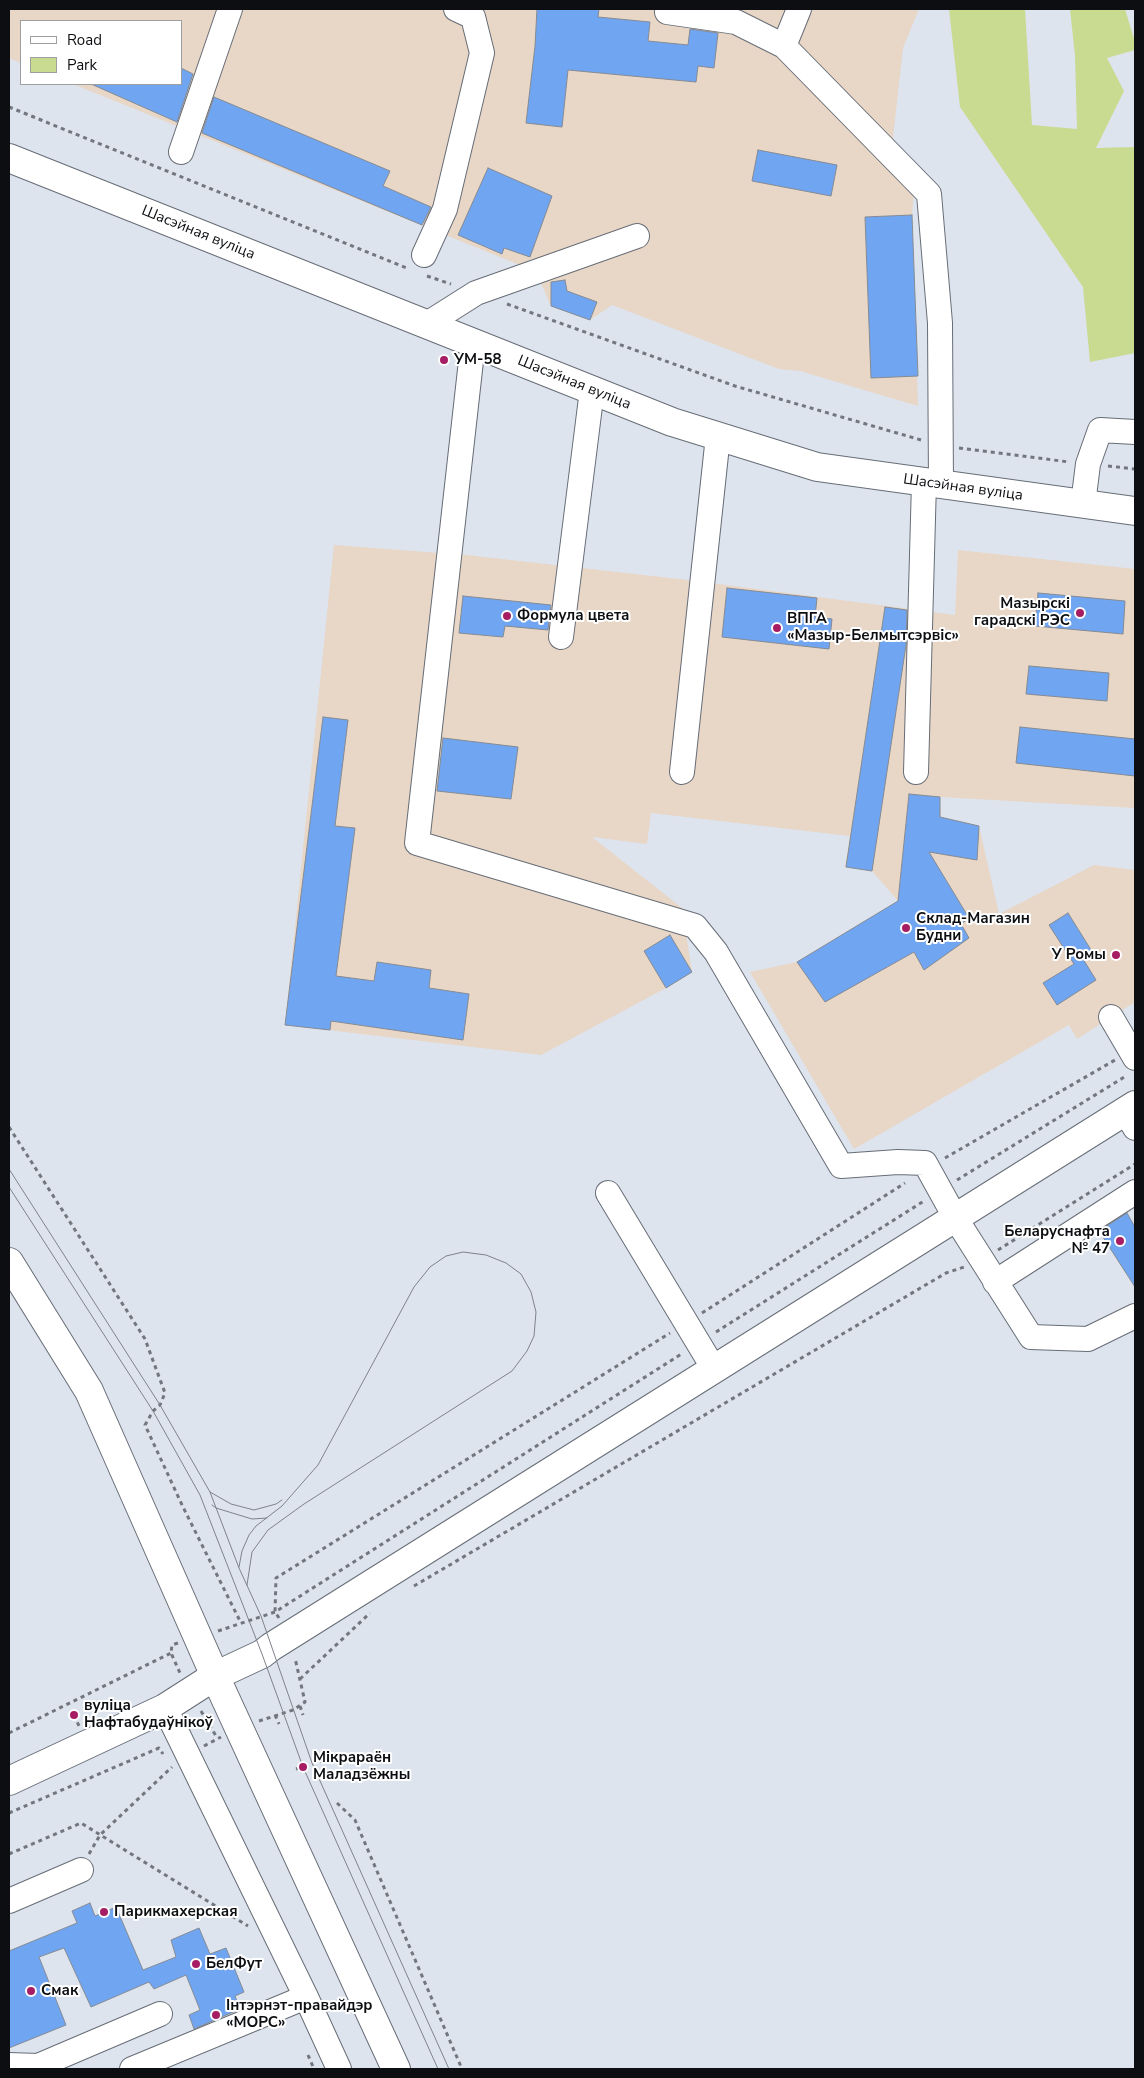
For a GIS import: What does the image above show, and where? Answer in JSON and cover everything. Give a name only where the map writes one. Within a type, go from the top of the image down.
[{"type":"main road","name":"Шасэйная вуліца","points":[[9,158],[672,422],[817,467],[1135,511]]},
{"type":"main road","points":[[9,1781],[165,1708],[215,1676],[262,1654],[956,1219],[1132,1115]]},
{"type":"main road","points":[[9,1262],[89,1391],[215,1676],[396,2069]]},
{"type":"lane","points":[[180,152],[230,9]]},
{"type":"lane","points":[[419,266],[445,209],[482,54],[473,17],[456,9]]},
{"type":"lane","points":[[668,9],[667,12],[736,22],[784,46],[929,194],[940,323],[941,446],[932,483],[916,772]]},
{"type":"lane","points":[[784,46],[799,9]]},
{"type":"lane","points":[[427,324],[476,293],[637,236]]},
{"type":"lane","points":[[473,343],[417,843],[695,926],[716,952],[841,1166],[898,1162],[925,1163],[956,1219],[1031,1337],[1088,1339],[1135,1316]]},
{"type":"lane","points":[[561,637],[592,390]]},
{"type":"lane","points":[[1083,504],[1088,464],[1100,430],[1135,432]]},
{"type":"lane","points":[[682,772],[718,436]]},
{"type":"lane","points":[[1112,1017],[1131,1067]]},
{"type":"lane","points":[[996,1282],[1135,1192]]},
{"type":"lane","points":[[608,1193],[714,1370]]},
{"type":"lane","points":[[165,1708],[180,1760],[306,1998],[339,2069]]},
{"type":"lane","points":[[9,1901],[81,1870]]},
{"type":"lane","points":[[132,2069],[306,1998]]},
{"type":"lane","points":[[9,2065],[38,2066],[160,2014]]},
{"type":"path","points":[[9,107],[419,266],[476,293],[735,386],[941,446],[1135,469]]},
{"type":"path","points":[[172,1645],[275,1612],[1131,1067]]},
{"type":"path","points":[[9,1127],[145,1340],[164,1393],[160,1405],[153,1411],[145,1424],[183,1507],[241,1623]]},
{"type":"path","points":[[407,1590],[946,1273],[982,1261],[1135,1164]]},
{"type":"path","points":[[300,1680],[373,1610]]},
{"type":"path","points":[[81,1870],[100,1835],[180,1760],[239,1729],[300,1706],[305,1702],[290,1635],[275,1612]]},
{"type":"path","points":[[9,1733],[171,1653]]},
{"type":"path","points":[[300,1706],[303,1715]]},
{"type":"path","points":[[275,1715],[278,1724]]},
{"type":"path","points":[[9,1813],[159,1748],[180,1760]]},
{"type":"path","points":[[312,1763],[321,1761]]},
{"type":"path","points":[[296,1769],[303,1767]]},
{"type":"path","points":[[337,1803],[355,1820],[462,2069]]},
{"type":"path","points":[[9,1854],[81,1824],[254,1929]]},
{"type":"path","points":[[306,2051],[314,2069]]},
{"type":"shaded area","points":[[9,9],[919,9],[903,48],[890,165],[914,191],[912,215],[918,406],[800,371],[779,369],[612,305],[590,320],[551,306],[530,258],[527,268],[75,85],[182,85],[182,20],[20,20],[20,63],[9,58]]},
{"type":"shaded area","points":[[334,545],[466,555],[688,580],[955,615],[958,550],[1135,569],[1135,808],[940,797],[941,817],[979,826],[999,914],[1094,865],[1135,870],[1135,1002],[1077,1039],[1069,1025],[854,1149],[750,972],[797,962],[898,901],[872,871],[845,867],[850,836],[651,813],[647,844],[592,837],[682,908],[692,972],[666,988],[541,1055],[285,1025]]},
{"type":"green space","points":[[949,9],[1025,9],[1032,125],[1077,129],[1075,56],[1070,9],[1125,9],[1135,42],[1135,50],[1107,58],[1124,91],[1096,148],[1135,147],[1135,353],[1090,362],[1083,287],[960,107]]},
{"type":"building","points":[[537,9],[599,9],[598,17],[650,22],[648,41],[688,45],[690,29],[718,33],[714,68],[698,66],[696,82],[568,70],[562,127],[526,123],[535,46]]},
{"type":"building","points":[[182,68],[193,74],[177,122],[93,85],[182,85]]},
{"type":"building","points":[[214,97],[390,171],[383,186],[431,207],[422,225],[202,133]]},
{"type":"building","points":[[758,150],[837,165],[831,196],[752,181]]},
{"type":"building","points":[[488,168],[552,196],[530,257],[504,248],[502,254],[458,235]]},
{"type":"building","points":[[912,215],[918,376],[871,378],[865,217]]},
{"type":"building","points":[[565,280],[567,291],[597,302],[590,320],[551,306],[551,282]]},
{"type":"building","name":"ВПГА «Мазыр-Белмытсэрвіс»","points":[[727,588],[817,598],[815,617],[832,619],[829,649],[722,637]]},
{"type":"building","name":"Мазырскі гарадскі РЭС","points":[[1038,593],[1125,601],[1123,634],[1035,626]]},
{"type":"building","name":"Формула цвета","points":[[463,596],[551,605],[548,630],[505,626],[503,637],[459,633]]},
{"type":"building","points":[[885,607],[907,610],[906,645],[872,871],[846,867]]},
{"type":"building","points":[[1029,666],[1109,673],[1107,701],[1026,694]]},
{"type":"building","points":[[323,717],[348,720],[335,826],[355,828],[336,976],[374,981],[377,962],[431,970],[429,988],[469,994],[463,1040],[331,1021],[330,1030],[285,1025]]},
{"type":"building","points":[[1020,727],[1135,739],[1135,776],[1016,763]]},
{"type":"building","points":[[443,738],[518,747],[511,799],[437,791]]},
{"type":"building","points":[[909,794],[940,797],[940,817],[979,826],[977,860],[929,852],[969,918],[961,924],[969,938],[924,970],[914,952],[825,1002],[797,962],[898,901]]},
{"type":"building","points":[[1068,913],[1093,953],[1083,959],[1096,980],[1057,1005],[1043,983],[1074,964],[1049,925]]},
{"type":"building","points":[[670,935],[692,972],[666,988],[644,951]]},
{"type":"building","name":"Беларуснафта № 47","points":[[1127,1213],[1135,1227],[1135,1287],[1099,1231]]},
{"type":"building","points":[[90,1903],[95,1916],[116,1907],[143,1970],[176,1957],[171,1940],[199,1928],[210,1954],[226,1948],[244,1992],[235,1996],[240,2009],[194,2029],[189,2015],[200,2010],[186,1975],[154,1989],[149,1982],[91,2007],[64,1948],[39,1957],[66,2025],[9,2048],[9,1951],[77,1923],[72,1911]]},
{"type":"tram line","points":[[9,1169],[160,1405],[210,1492],[239,1568],[261,1616],[312,1763],[449,2069]]},
{"type":"tram line","points":[[9,1187],[153,1411],[200,1495],[262,1654],[303,1767],[438,2069]]},
{"type":"tram line","points":[[239,1567],[242,1551],[249,1535],[256,1526],[282,1506],[318,1465],[414,1287],[430,1267],[446,1256],[463,1252],[486,1255],[506,1263],[521,1274],[531,1292],[536,1312],[534,1336],[527,1351],[512,1371],[304,1504],[268,1530],[252,1552],[247,1585]]},
{"type":"tram line","points":[[210,1492],[231,1504],[254,1510],[276,1504],[282,1500]]},
{"type":"tram line","points":[[212,1505],[216,1508],[252,1519],[267,1518]]},
{"type":"place","name":"УМ-58","points":[[444,360]]},
{"type":"place","name":"Мазырскі гарадскі РЭС","points":[[1080,613]]},
{"type":"place","name":"Формула цвета","points":[[507,616]]},
{"type":"place","name":"ВПГА «Мазыр-Белмытсэрвіс»","points":[[777,628]]},
{"type":"place","name":"Склад-Магазин Будни","points":[[906,928]]},
{"type":"place","name":"У Ромы","points":[[1116,955]]},
{"type":"place","name":"Беларуснафта № 47","points":[[1120,1241]]},
{"type":"place","name":"вуліца Нафтабудаўнікоў","points":[[74,1715]]},
{"type":"place","name":"Мікрараён Маладзёжны","points":[[303,1767]]},
{"type":"place","name":"Парикмахерская","points":[[104,1912]]},
{"type":"place","name":"БелФут","points":[[196,1964]]},
{"type":"place","name":"Смак","points":[[31,1991]]},
{"type":"place","name":"Інтэрнэт-правайдэр «МОРС»","points":[[216,2015]]}]
